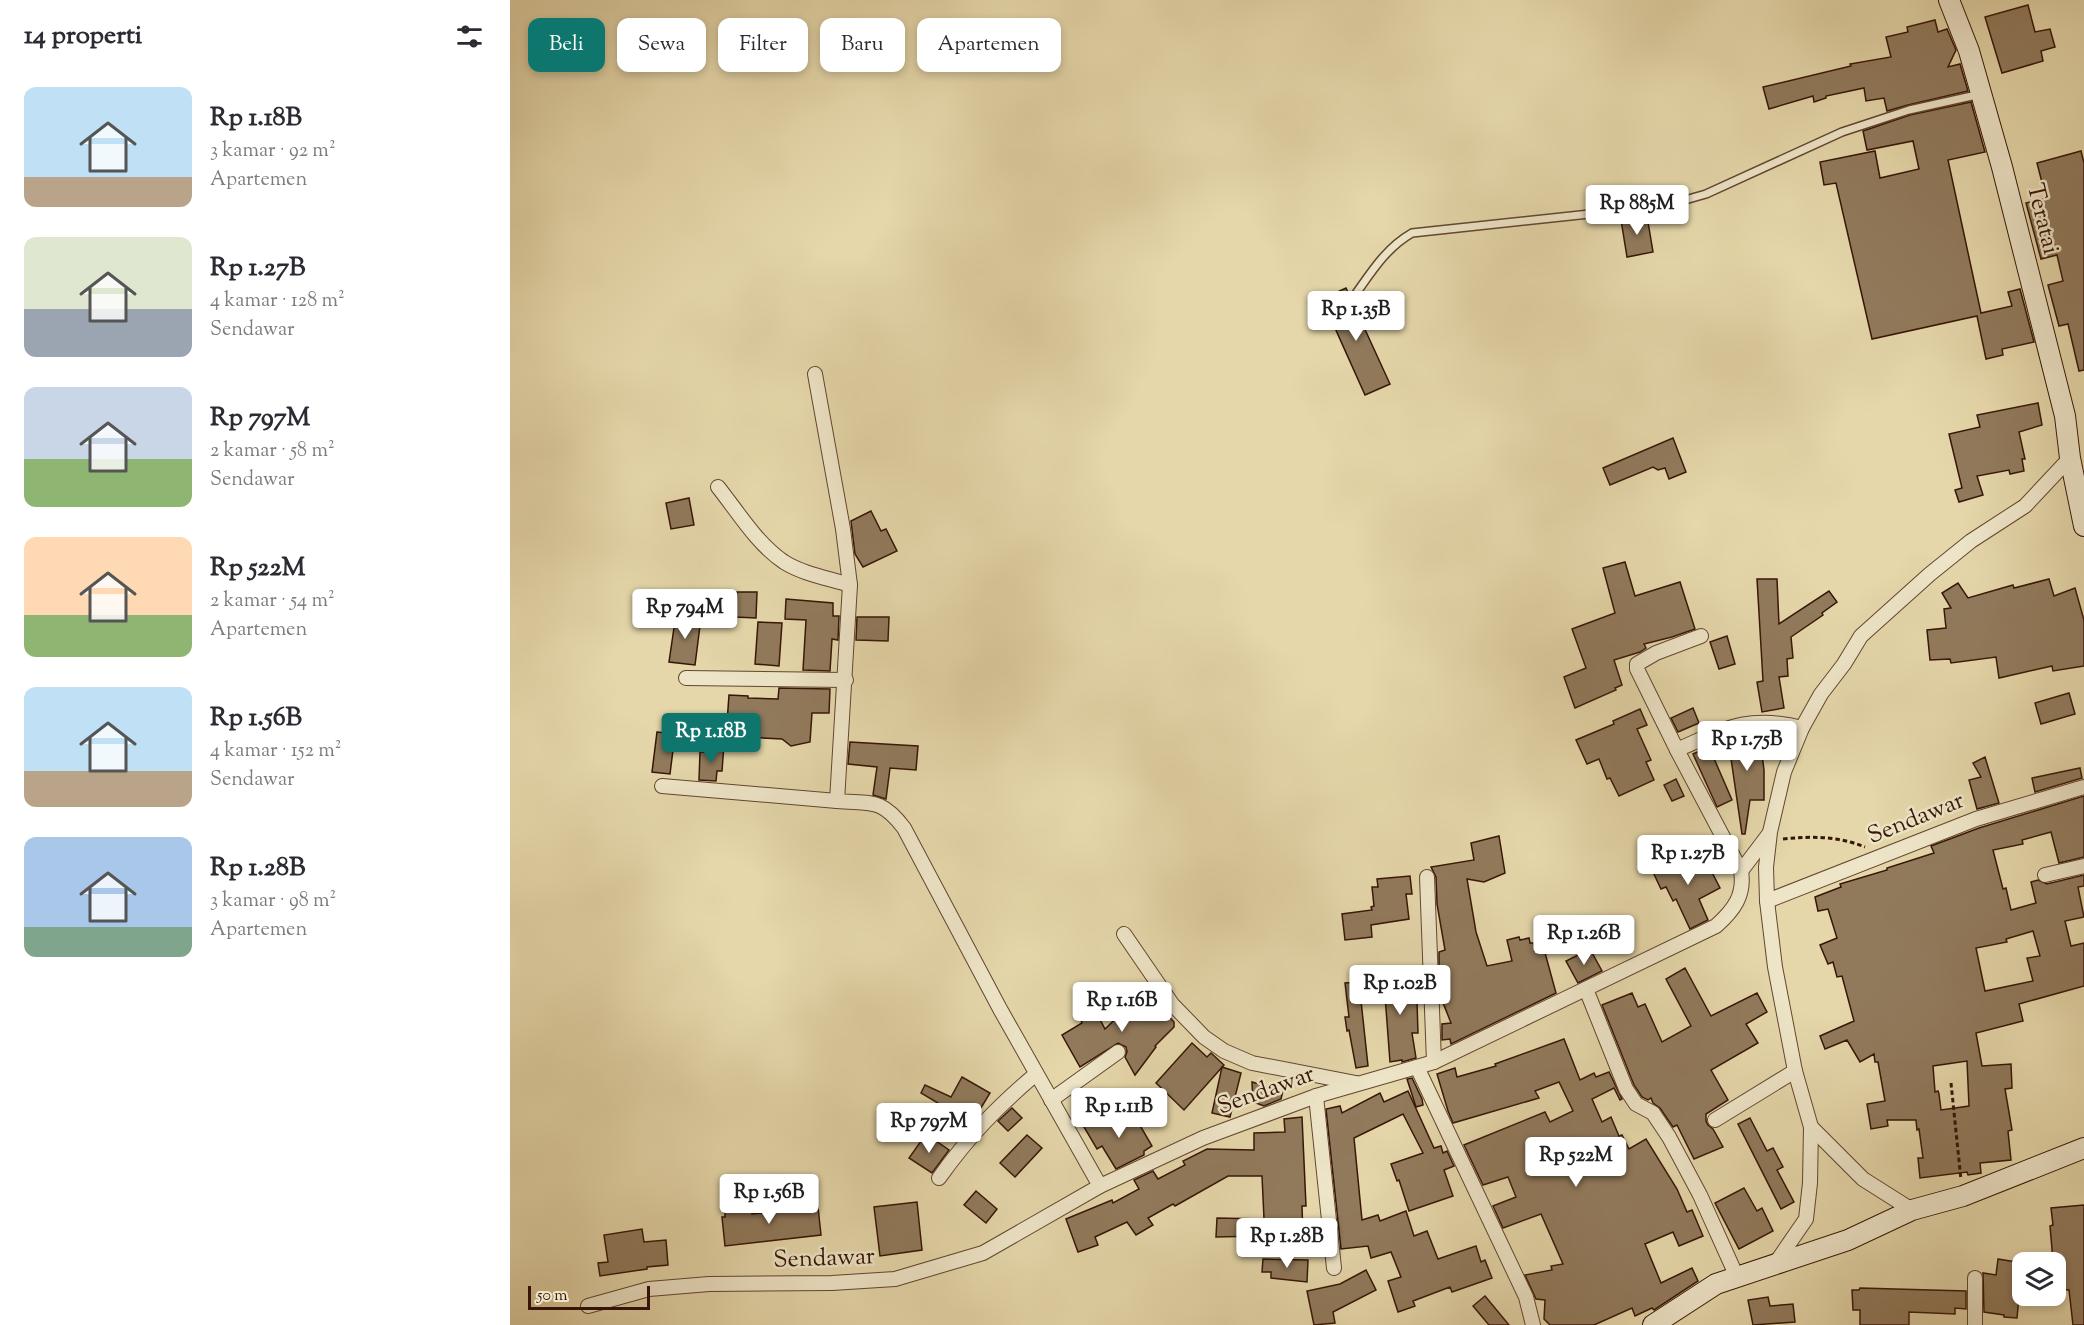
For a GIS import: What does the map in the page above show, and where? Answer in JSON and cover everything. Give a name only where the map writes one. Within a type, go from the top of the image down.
[{"type":"main road","name":"Teratai","points":[[1949,0],[1969,51],[2002,167],[2065,417],[2070,458],[2084,526]]},
{"type":"main road","points":[[1653,1325],[1716,1284],[1848,1240],[1912,1210],[1963,1196],[2084,1148]]},
{"type":"street","points":[[815,374],[843,529],[850,585],[837,801]]},
{"type":"street","points":[[1775,1264],[1806,1220],[1810,1183],[1811,1127],[1795,1071],[1775,967],[1767,901],[1766,867],[1770,836],[1784,772],[1802,728],[1821,694],[1844,664],[1861,636],[1889,609],[1955,554],[2025,506],[2070,458]]},
{"type":"street","points":[[718,487],[756,535],[783,561],[801,571],[850,585]]},
{"type":"street","points":[[1701,636],[1656,653],[1637,664],[1642,679],[1740,871],[1770,836]]},
{"type":"street","points":[[686,678],[846,680]]},
{"type":"street","points":[[1677,750],[1738,724],[1762,722],[1802,728]]},
{"type":"street","points":[[662,786],[876,804],[885,807],[904,828],[1036,1074],[1100,1186]]},
{"type":"street","name":"Sendawar","points":[[1767,901],[1976,819],[2084,787]]},
{"type":"street","points":[[2045,875],[2084,866]]},
{"type":"street","name":"Sendawar","points":[[588,1306],[650,1289],[709,1284],[832,1283],[895,1279],[983,1253],[1100,1186],[1203,1138],[1316,1096],[1434,1062],[1716,926],[1738,901],[1742,886],[1740,871]]},
{"type":"street","points":[[1427,877],[1434,1062]]},
{"type":"street","points":[[1124,934],[1172,1004],[1204,1037],[1224,1051],[1252,1063],[1358,1084]]},
{"type":"street","points":[[1586,989],[1626,1089],[1639,1107],[1653,1113],[1669,1137],[1701,1195],[1737,1277]]},
{"type":"street","points":[[1052,1100],[1118,1052]]},
{"type":"street","points":[[1417,1067],[1526,1297],[1533,1325]]},
{"type":"street","points":[[1715,1120],[1795,1071]]},
{"type":"street","points":[[939,1178],[981,1123],[1036,1074]]},
{"type":"street","points":[[1316,1096],[1334,1268]]},
{"type":"street","points":[[1811,1127],[1863,1179],[1912,1210]]},
{"type":"street","points":[[1975,1278],[1975,1325]]},
{"type":"lane","points":[[1355,295],[1387,251],[1412,233],[1664,206],[1706,194],[1842,132],[1909,110],[1981,94]]},
{"type":"path","points":[[1770,836],[1837,838],[1870,849],[1882,857]]},
{"type":"path","points":[[1951,1083],[1963,1196]]},
{"type":"building","points":[[2028,5],[2035,32],[2050,29],[2055,47],[2041,51],[2043,61],[2002,73],[1985,17]]},
{"type":"building","points":[[1935,20],[1938,32],[1947,29],[1956,50],[1948,67],[1960,64],[1968,91],[1887,111],[1884,98],[1866,101],[1864,88],[1826,96],[1814,102],[1813,96],[1769,109],[1763,87],[1851,66],[1850,64],[1891,57],[1886,37],[1908,32],[1907,27]]},
{"type":"building","points":[[1971,102],[1985,152],[1948,160],[1981,313],[2012,306],[2008,292],[2020,289],[2034,342],[2002,349],[2003,355],[1986,359],[1977,316],[1872,339],[1836,183],[1824,185],[1820,162],[1875,151],[1880,178],[1919,169],[1913,141],[1867,150],[1863,131],[1910,115]]},
{"type":"building","points":[[2081,151],[2084,163],[2084,370],[2079,371],[2068,324],[2059,326],[2048,285],[2063,281],[2057,255],[2041,259],[2026,203],[2046,198],[2037,163]]},
{"type":"building","points":[[1647,216],[1653,252],[1627,257],[1621,220]]},
{"type":"building","points":[[1346,288],[1390,384],[1365,395],[1322,299]]},
{"type":"building","points":[[2038,403],[2042,425],[2019,432],[2025,459],[2022,459],[2024,471],[2010,474],[2009,470],[1977,476],[1983,495],[1959,502],[1955,490],[1962,488],[1949,434],[1980,427],[1977,415]]},
{"type":"building","points":[[1673,438],[1686,472],[1669,479],[1665,468],[1658,470],[1653,467],[1610,485],[1603,468]]},
{"type":"building","points":[[689,498],[694,525],[671,529],[666,503]]},
{"type":"building","points":[[871,511],[881,531],[886,529],[897,551],[863,567],[855,554],[851,521]]},
{"type":"building","points":[[1625,562],[1635,596],[1680,582],[1695,629],[1644,644],[1646,648],[1640,652],[1614,660],[1622,685],[1615,688],[1616,690],[1575,708],[1564,677],[1586,668],[1572,629],[1615,613],[1603,568]]},
{"type":"building","points":[[1757,579],[1777,579],[1779,624],[1829,591],[1837,602],[1822,613],[1823,615],[1791,637],[1793,658],[1787,659],[1788,676],[1779,677],[1784,708],[1762,712],[1757,682],[1763,681]]},
{"type":"building","points":[[2049,579],[2054,596],[2075,588],[2084,620],[2084,666],[2053,671],[2052,666],[1999,678],[1996,657],[1951,663],[1950,659],[1930,660],[1927,630],[1946,628],[1944,609],[1951,608],[1942,593],[1958,583],[1968,598],[2013,585],[2014,588]]},
{"type":"building","points":[[737,592],[757,592],[756,618],[735,617]]},
{"type":"building","points":[[786,599],[833,603],[833,616],[839,616],[838,640],[832,639],[830,671],[803,670],[806,620],[785,619]]},
{"type":"building","points":[[676,614],[701,618],[695,665],[669,662]]},
{"type":"building","points":[[857,617],[889,617],[888,641],[856,640]]},
{"type":"building","points":[[758,622],[782,623],[779,666],[755,664]]},
{"type":"building","points":[[1727,636],[1735,664],[1719,669],[1710,642]]},
{"type":"building","points":[[779,688],[830,689],[829,713],[812,713],[810,742],[791,746],[782,739],[726,736],[729,695],[778,699]]},
{"type":"building","points":[[2069,693],[2075,714],[2041,724],[2035,703]]},
{"type":"building","points":[[1693,708],[1699,723],[1678,732],[1671,718]]},
{"type":"building","points":[[1640,709],[1647,725],[1637,729],[1651,760],[1646,762],[1654,780],[1619,796],[1610,778],[1607,779],[1599,759],[1587,764],[1576,740],[1614,724],[1613,721]]},
{"type":"building","points":[[657,732],[675,734],[670,774],[652,772]]},
{"type":"building","points":[[1759,732],[1764,770],[1764,800],[1750,800],[1745,834],[1742,834],[1728,738]]},
{"type":"building","points":[[850,742],[918,746],[916,770],[890,768],[886,799],[873,795],[877,767],[848,764]]},
{"type":"building","points":[[724,744],[722,771],[717,771],[716,781],[699,780],[700,752],[708,752]]},
{"type":"building","points":[[1709,747],[1732,800],[1717,807],[1693,754]]},
{"type":"building","points":[[1985,757],[1999,803],[1977,809],[1969,780],[1981,777],[1973,763]]},
{"type":"building","points":[[2080,768],[2082,778],[2035,792],[2032,778]]},
{"type":"building","points":[[1676,779],[1684,796],[1672,801],[1664,785]]},
{"type":"building","points":[[2084,796],[2084,857],[2059,863],[2051,832],[2022,840],[2023,844],[1993,850],[2011,910],[2036,903],[2031,882],[2038,880],[2047,884],[2084,875],[2084,886],[2078,887],[2084,917],[2065,921],[2071,946],[2084,943],[2084,986],[2019,1004],[2023,1021],[1976,1033],[1982,1066],[2011,1064],[2012,1088],[2005,1089],[2012,1130],[2008,1131],[2011,1160],[1980,1163],[1981,1173],[1968,1175],[1967,1172],[1920,1178],[1918,1158],[1923,1158],[1916,1120],[1887,1120],[1888,1126],[1871,1129],[1867,1104],[1885,1101],[1878,1062],[1875,1062],[1874,1054],[1860,1062],[1847,1040],[1825,1049],[1820,1036],[1854,1021],[1842,976],[1837,977],[1833,962],[1828,964],[1820,945],[1837,938],[1828,909],[1818,911],[1815,897],[1841,887],[1840,884],[1934,853],[1931,846],[1979,828]],"holes":[[[2033,931],[2040,956],[2027,958],[2033,981],[1985,991],[1976,948],[2007,942],[2006,939]],[[1967,1061],[1969,1106],[1941,1110],[1938,1091],[1935,1092],[1933,1066]]]},
{"type":"building","points":[[1499,836],[1505,873],[1484,882],[1467,879],[1476,932],[1487,966],[1512,961],[1507,940],[1519,937],[1520,940],[1529,938],[1530,943],[1534,943],[1535,951],[1544,949],[1556,993],[1451,1044],[1450,1039],[1442,1040],[1442,1024],[1451,1023],[1440,995],[1440,985],[1444,983],[1439,969],[1439,952],[1445,950],[1437,904],[1436,877],[1431,867],[1474,860],[1471,843]]},
{"type":"building","points":[[1702,853],[1720,888],[1699,899],[1708,920],[1690,929],[1676,899],[1673,901],[1666,887],[1661,889],[1652,870],[1678,859],[1684,862]]},
{"type":"building","points":[[1410,876],[1412,894],[1406,894],[1409,919],[1371,925],[1372,937],[1345,940],[1342,914],[1372,910],[1371,907],[1374,906],[1372,887],[1378,887],[1377,879]]},
{"type":"building","points":[[1590,949],[1602,971],[1578,983],[1566,961]]},
{"type":"building","points":[[1398,968],[1399,979],[1412,979],[1413,1003],[1417,1002],[1418,1033],[1412,1033],[1416,1058],[1402,1062],[1402,1060],[1390,1062],[1383,969]]},
{"type":"building","points":[[1685,968],[1711,1016],[1757,993],[1767,1012],[1746,1024],[1758,1043],[1711,1070],[1728,1100],[1706,1114],[1706,1121],[1723,1147],[1694,1159],[1677,1125],[1673,1127],[1651,1098],[1648,1100],[1642,1097],[1634,1085],[1602,1005],[1632,993],[1638,1007],[1645,1004],[1662,1042],[1691,1026],[1666,979]]},
{"type":"building","points":[[1359,982],[1368,1066],[1356,1068],[1345,1017],[1349,1017],[1345,983]]},
{"type":"building","points":[[1150,990],[1161,1004],[1159,1006],[1174,1022],[1174,1027],[1155,1046],[1135,1075],[1125,1057],[1126,1047],[1118,1043],[1080,1067],[1062,1035],[1082,1023],[1080,1018],[1095,1010],[1105,1029],[1143,992],[1145,994]]},
{"type":"building","points":[[1564,1039],[1580,1080],[1594,1073],[1596,1077],[1609,1072],[1622,1099],[1620,1100],[1614,1088],[1592,1099],[1602,1122],[1611,1117],[1619,1136],[1622,1135],[1629,1149],[1646,1139],[1677,1189],[1687,1212],[1692,1210],[1703,1236],[1679,1246],[1673,1232],[1645,1244],[1661,1283],[1692,1268],[1698,1281],[1654,1310],[1652,1308],[1635,1316],[1632,1308],[1594,1325],[1550,1325],[1544,1319],[1545,1300],[1536,1299],[1525,1275],[1552,1270],[1551,1266],[1563,1264],[1541,1214],[1503,1228],[1493,1206],[1516,1197],[1508,1177],[1483,1185],[1464,1145],[1545,1112],[1550,1122],[1573,1111],[1559,1082],[1535,1091],[1539,1098],[1453,1123],[1437,1074],[1455,1068],[1457,1077],[1496,1066],[1495,1064]]},
{"type":"building","points":[[1192,1043],[1207,1057],[1211,1053],[1224,1065],[1184,1110],[1156,1083]]},
{"type":"building","points":[[1222,1067],[1241,1073],[1230,1117],[1212,1113]]},
{"type":"building","points":[[962,1077],[990,1093],[967,1129],[940,1111],[943,1106],[921,1093],[925,1085],[951,1097]]},
{"type":"building","points":[[1412,1078],[1423,1105],[1416,1107],[1407,1079]]},
{"type":"building","points":[[1252,1082],[1283,1091],[1281,1099],[1264,1106],[1253,1102]]},
{"type":"building","points":[[1408,1091],[1434,1148],[1441,1146],[1443,1153],[1447,1151],[1454,1166],[1444,1170],[1453,1196],[1409,1211],[1391,1164],[1423,1153],[1403,1114],[1354,1138],[1362,1220],[1378,1215],[1380,1221],[1406,1211],[1414,1236],[1427,1231],[1438,1259],[1476,1246],[1481,1262],[1485,1260],[1492,1278],[1452,1292],[1450,1287],[1413,1301],[1415,1306],[1398,1312],[1388,1281],[1401,1277],[1391,1252],[1371,1258],[1368,1246],[1341,1249],[1326,1109],[1340,1106],[1342,1113],[1380,1093],[1384,1102]]},
{"type":"building","points":[[1012,1108],[1022,1118],[1008,1131],[998,1121]]},
{"type":"building","points":[[1131,1110],[1152,1146],[1144,1151],[1144,1155],[1116,1169],[1102,1146],[1097,1149],[1084,1127],[1105,1115],[1110,1124],[1118,1119],[1121,1122]]},
{"type":"building","points":[[1302,1117],[1306,1206],[1302,1206],[1303,1235],[1216,1237],[1217,1218],[1264,1219],[1262,1176],[1228,1176],[1175,1206],[1173,1204],[1148,1218],[1153,1225],[1136,1235],[1127,1222],[1095,1237],[1098,1245],[1078,1252],[1066,1219],[1112,1200],[1113,1203],[1139,1189],[1134,1180],[1153,1171],[1158,1179],[1185,1165],[1183,1161],[1207,1149],[1254,1150],[1254,1133],[1285,1132],[1284,1119]]},
{"type":"building","points":[[1750,1118],[1767,1151],[1773,1148],[1783,1167],[1777,1170],[1794,1202],[1781,1209],[1738,1124]]},
{"type":"building","points":[[926,1134],[949,1150],[932,1173],[909,1158]]},
{"type":"building","points":[[1027,1135],[1042,1148],[1015,1177],[1000,1163]]},
{"type":"building","points":[[1744,1188],[1757,1211],[1762,1208],[1773,1231],[1739,1249],[1715,1203]]},
{"type":"building","points":[[976,1191],[997,1209],[986,1223],[964,1205]]},
{"type":"building","points":[[917,1202],[922,1250],[880,1256],[874,1207]]},
{"type":"building","points":[[2084,1205],[2084,1325],[2073,1325],[2069,1290],[2066,1290],[2066,1252],[2052,1252],[2051,1208]]},
{"type":"building","points":[[751,1207],[752,1214],[818,1207],[821,1235],[725,1246],[722,1217],[725,1217],[725,1210]]},
{"type":"building","points":[[642,1229],[644,1242],[666,1240],[668,1265],[600,1276],[598,1263],[608,1262],[604,1235]]},
{"type":"building","points":[[1263,1259],[1308,1260],[1307,1282],[1271,1278],[1271,1272],[1262,1272]]},
{"type":"building","points":[[1998,1259],[2012,1261],[2012,1306],[2018,1306],[2017,1318],[1984,1312],[1983,1273],[1996,1275]]},
{"type":"building","points":[[1366,1270],[1376,1290],[1333,1312],[1335,1323],[1314,1325],[1307,1291],[1340,1284]]},
{"type":"building","points":[[1860,1288],[1966,1291],[1966,1309],[1955,1308],[1955,1314],[1909,1312],[1909,1325],[1860,1325],[1860,1310],[1853,1310],[1852,1290]]},
{"type":"building","points":[[1485,1296],[1509,1325],[1489,1325],[1473,1306]]},
{"type":"building","points":[[1768,1297],[1770,1306],[1793,1304],[1795,1322],[1753,1325],[1748,1300]]}]
